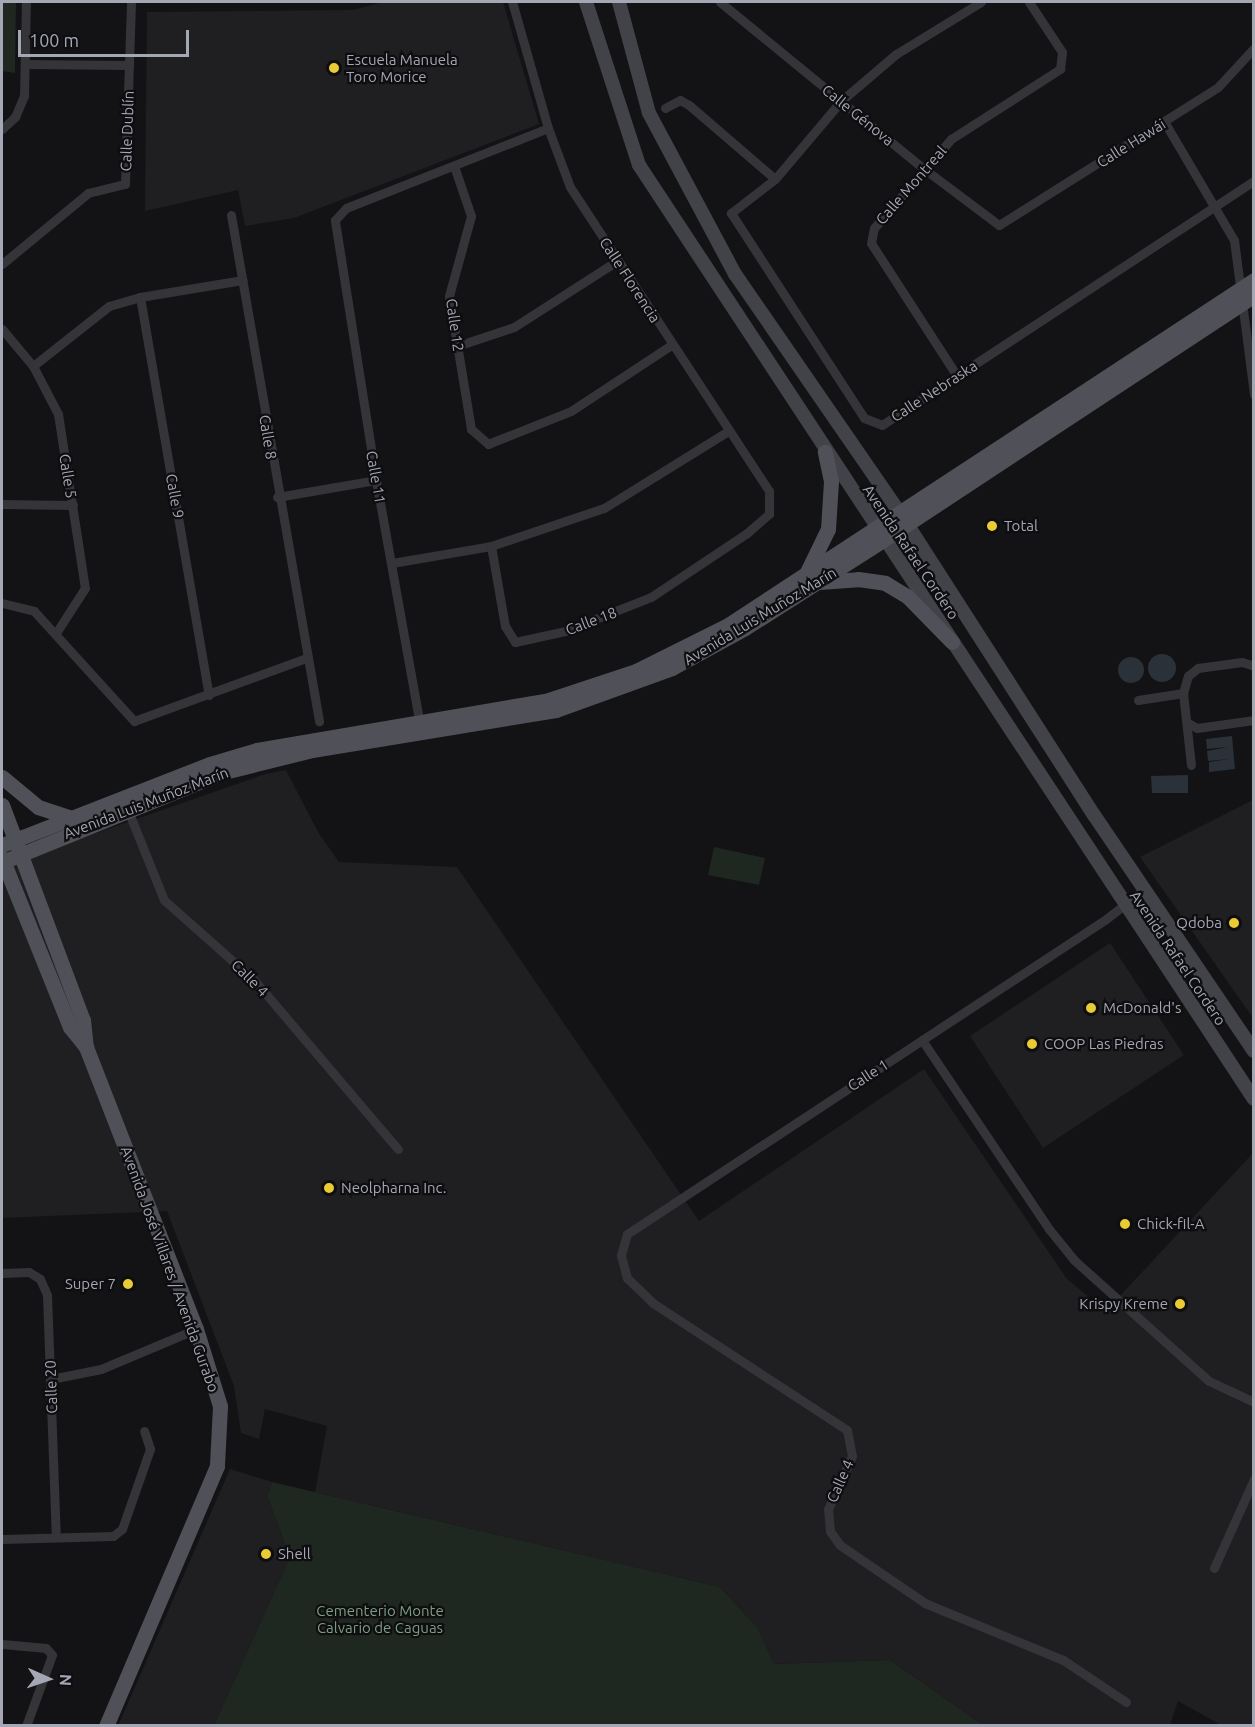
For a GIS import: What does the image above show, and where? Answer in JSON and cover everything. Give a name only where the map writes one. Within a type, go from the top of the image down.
[{"type":"main road","name":"Avenida Rafael Cordero","points":[[586,2],[639,165],[825,452],[1254,1099]]},
{"type":"main road","name":"Avenida Rafael Cordero","points":[[619,2],[649,113],[735,274],[903,518],[1145,889],[1254,1051]]},
{"type":"main road","name":"Avenida Luis Muñoz Marín","points":[[2,861],[21,855],[125,803],[257,750],[420,727],[548,700],[614,680],[718,630],[811,578],[1248,291]]},
{"type":"main road","points":[[825,452],[831,481],[828,529],[811,578],[858,579],[885,584],[908,597],[952,642]]},
{"type":"main road","points":[[2,777],[38,807],[71,818]]},
{"type":"main road","name":"Avenida Luis Muñoz Marín","points":[[8,842],[71,818],[125,803]]},
{"type":"main road","name":"Avenida José Villares / Avenida Gurabo","points":[[2,805],[8,842],[21,855],[34,895],[83,1020],[86,1047],[196,1329],[220,1406],[217,1466],[106,1725]]},
{"type":"main road","points":[[34,895],[35,861],[50,840]]},
{"type":"main road","name":"Avenida José Villares / Avenida Gurabo","points":[[2,861],[70,1027],[86,1047]]},
{"type":"main road","points":[[2,884],[22,908]]},
{"type":"street","points":[[2,129],[15,117],[24,96],[26,2]]},
{"type":"street","name":"Calle Dublín","points":[[2,264],[88,193],[125,184],[131,2]]},
{"type":"street","name":"Calle Florencia","points":[[512,2],[548,128],[570,187],[671,345],[769,491],[769,514],[747,534]]},
{"type":"street","name":"Calle Génova","points":[[720,2],[923,168],[999,225]]},
{"type":"street","points":[[665,108],[680,100],[689,105],[775,179],[841,101],[896,54],[981,2]]},
{"type":"street","name":"Calle Montreal","points":[[957,376],[870,243],[874,228],[923,168],[951,139],[1060,69],[1062,52],[1029,2]]},
{"type":"street","name":"Calle Hawái","points":[[999,225],[1165,123],[1218,87],[1254,48]]},
{"type":"street","points":[[25,64],[129,65]]},
{"type":"street","points":[[1165,123],[1234,240],[1248,291],[1254,395]]},
{"type":"street","points":[[454,166],[548,128]]},
{"type":"street","name":"Calle 11","points":[[420,727],[376,480],[335,220],[346,208],[454,166]]},
{"type":"street","name":"Calle 12","points":[[454,166],[471,216],[449,296],[471,429],[488,444],[571,411],[671,345]]},
{"type":"street","name":"Calle Nebraska","points":[[775,179],[731,213],[864,418],[882,425],[1216,209],[1254,181]]},
{"type":"street","name":"Calle 8","points":[[231,215],[277,496],[319,721]]},
{"type":"street","points":[[457,346],[514,327],[617,261]]},
{"type":"street","points":[[33,366],[109,306],[140,297],[243,280]]},
{"type":"street","name":"Calle 9","points":[[140,297],[209,695]]},
{"type":"street","name":"Calle 5","points":[[2,329],[33,366],[58,414],[85,588],[56,633]]},
{"type":"street","points":[[392,563],[491,546],[604,508],[728,430]]},
{"type":"street","points":[[277,496],[376,480]]},
{"type":"street","points":[[2,504],[73,505]]},
{"type":"street","name":"Calle 18","points":[[491,546],[505,626],[515,642],[565,631],[651,597],[747,534]]},
{"type":"street","points":[[2,603],[34,611],[134,721],[306,658]]},
{"type":"street","points":[[1191,765],[1183,693],[1188,676],[1198,668],[1242,662],[1254,666]]},
{"type":"street","points":[[1138,699],[1183,693]]},
{"type":"street","points":[[1188,723],[1197,728],[1254,720]]},
{"type":"street","name":"Calle 4","points":[[125,803],[164,900],[254,980],[398,1149]]},
{"type":"street","name":"Calle 1","points":[[627,1278],[621,1255],[627,1234],[1124,906],[1145,889]]},
{"type":"street","points":[[922,1040],[1049,1229],[1074,1260],[1209,1381],[1254,1402]]},
{"type":"street","name":"Calle 20","points":[[2,1274],[29,1272],[40,1280],[47,1295],[56,1537]]},
{"type":"street","name":"Calle 4","points":[[627,1278],[653,1303],[847,1430],[852,1456],[828,1509],[830,1531],[840,1545],[925,1603],[1063,1660],[1126,1702]]},
{"type":"street","points":[[51,1379],[101,1369],[196,1329]]},
{"type":"street","points":[[2,1539],[113,1536],[123,1529],[150,1449],[144,1431]]},
{"type":"street","points":[[1214,1568],[1254,1479]]},
{"type":"street","points":[[2,1644],[46,1648],[52,1655],[51,1666],[26,1725]]},
{"type":"shaded area","name":"Escuela Manuela Toro Morice","points":[[383,2],[503,2],[539,124],[294,218],[245,226],[238,190],[145,211],[147,12],[353,10]]},
{"type":"shaded area","points":[[1162,654],[1172,658],[1176,668],[1172,678],[1162,682],[1152,678],[1148,668],[1152,658]]},
{"type":"shaded area","points":[[1131,657],[1140,661],[1144,670],[1140,679],[1131,683],[1122,679],[1118,670],[1122,661]]},
{"type":"shaded area","points":[[1232,736],[1235,769],[1209,772],[1209,762],[1229,759],[1208,761],[1207,751],[1228,747],[1207,749],[1206,739]]},
{"type":"shaded area","points":[[286,770],[318,832],[339,862],[457,867],[699,1221],[924,1069],[1067,1279],[1106,1311],[1253,1153],[1253,1725],[1221,1725],[1178,1701],[1170,1725],[983,1725],[890,1660],[774,1664],[758,1628],[720,1587],[315,1492],[327,1426],[265,1409],[259,1439],[241,1433],[234,1386],[167,1211],[2,1218],[2,871],[62,845],[265,774]]},
{"type":"shaded area","points":[[1188,775],[1188,793],[1152,793],[1151,776]]},
{"type":"shaded area","points":[[1253,800],[1253,1018],[1140,857]]},
{"type":"shaded area","points":[[1110,943],[1184,1055],[1043,1148],[970,1036]]},
{"type":"shaded area","points":[[230,1469],[272,1482],[267,1496],[290,1557],[214,1725],[118,1726]]},
{"type":"green space","points":[[2,2],[16,2],[15,73],[2,71]]},
{"type":"green space","points":[[714,847],[765,858],[759,885],[708,875]]},
{"type":"green space","name":"Cementerio Monte Calvario de Caguas","points":[[272,1482],[720,1587],[758,1628],[774,1664],[890,1660],[983,1725],[214,1725],[290,1557],[267,1496]]},
{"type":"place","name":"Escuela Manuela Toro Morice","points":[[334,68]]},
{"type":"place","name":"Total","points":[[992,526]]},
{"type":"place","name":"Qdoba","points":[[1234,923]]},
{"type":"place","name":"McDonald's","points":[[1091,1008]]},
{"type":"place","name":"COOP Las Piedras","points":[[1032,1044]]},
{"type":"place","name":"Neolpharna Inc.","points":[[329,1188]]},
{"type":"place","name":"Chick-fil-A","points":[[1125,1224]]},
{"type":"place","name":"Super 7","points":[[128,1284]]},
{"type":"place","name":"Krispy Kreme","points":[[1180,1304]]},
{"type":"place","name":"Shell","points":[[266,1554]]}]
